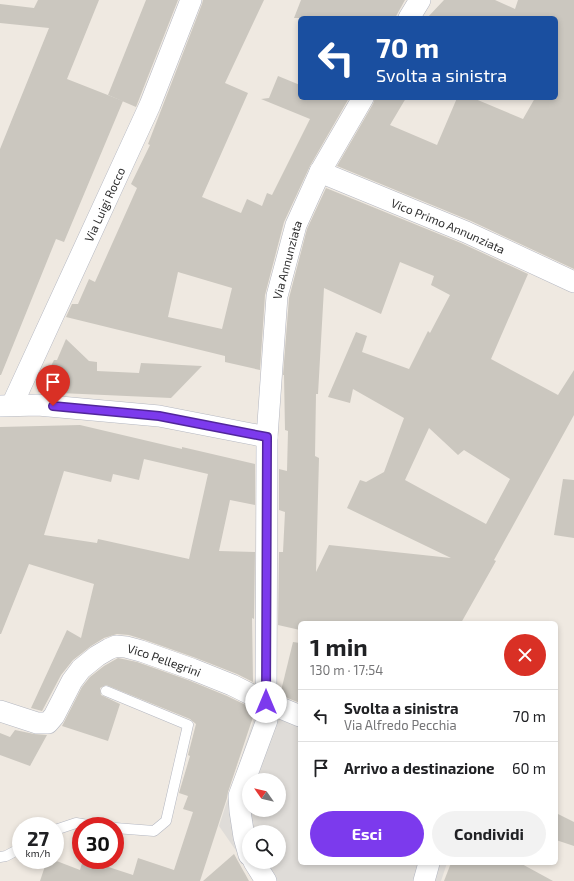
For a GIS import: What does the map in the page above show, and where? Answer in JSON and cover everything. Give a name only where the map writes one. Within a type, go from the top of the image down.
[{"type":"street","name":"Via Luigi Rocco","points":[[6,406],[150,104],[191,0]]},
{"type":"street","points":[[410,16],[420,0]]},
{"type":"street","name":"Via Annunziata","points":[[242,825],[239,796],[267,720],[267,437],[277,296],[296,225],[320,172],[361,100]]},
{"type":"street","name":"Vico Primo Annunziata","points":[[320,172],[466,232],[574,282]]},
{"type":"street","points":[[6,406],[38,405],[159,416],[267,437]]},
{"type":"street","name":"Vico Pellegrini","points":[[0,711],[37,723],[48,723],[76,682],[81,669],[97,656],[116,646],[126,647],[156,656],[225,682],[266,702],[298,715]]},
{"type":"street","points":[[424,881],[428,865]]},
{"type":"street","points":[[258,869],[266,881]]},
{"type":"lane","points":[[106,691],[188,725],[166,821],[154,831],[124,829]]},
{"type":"lane","points":[[0,856],[6,856],[12,853]]},
{"type":"shaded area","points":[[257,709],[298,709],[298,865],[446,865],[441,881],[257,881],[249,869],[286,869],[286,825],[242,825],[242,859],[219,826]]},
{"type":"building","points":[[38,0],[99,0],[67,79],[123,101],[64,242],[56,239],[0,375],[0,149],[49,28],[0,23],[0,4],[34,8]]},
{"type":"building","points":[[146,0],[178,0],[136,107],[108,95]]},
{"type":"building","points":[[203,0],[264,0],[225,83],[248,93],[202,197],[241,213],[247,199],[262,206],[267,193],[272,195],[310,119],[261,99],[269,98],[278,76],[298,84],[298,100],[348,100],[310,166],[284,222],[265,295],[260,370],[225,362],[225,356],[66,317],[72,304],[78,304],[89,279],[95,282],[137,188],[131,184],[150,145],[148,144]],"holes":[[[178,272],[232,288],[222,329],[168,317]]]},
{"type":"building","points":[[301,0],[405,0],[396,16],[298,16],[298,18],[294,18]]},
{"type":"building","points":[[444,0],[495,0],[515,9],[518,0],[574,0],[574,269],[471,221],[337,166],[374,100],[405,100],[390,125],[437,145],[456,100],[478,100],[523,119],[534,100],[558,100],[558,16],[429,16]]},
{"type":"building","points":[[326,188],[461,243],[528,274],[491,359],[558,395],[574,370],[574,415],[462,621],[298,621],[298,630],[278,625],[279,552],[283,552],[285,512],[279,510],[279,469],[287,471],[288,431],[285,430],[283,375],[289,298],[307,229]],"holes":[[[400,262],[434,276],[431,285],[450,295],[430,333],[428,331],[409,369],[362,352],[367,336],[356,332],[328,397],[350,403],[353,389],[404,418],[384,472],[366,482],[360,480],[347,508],[451,558],[329,545],[316,572],[319,458],[315,456],[316,394],[318,394],[324,288],[381,314]],[[429,428],[458,455],[464,450],[510,479],[486,524],[405,480]]]},
{"type":"building","points":[[66,339],[89,361],[97,362],[97,371],[139,373],[141,363],[202,366],[171,398],[38,392],[54,360],[57,360]]},
{"type":"building","points":[[80,425],[182,449],[182,447],[255,464],[255,505],[230,500],[219,551],[255,552],[254,619],[252,618],[253,682],[196,658],[145,640],[129,635],[117,634],[104,638],[73,660],[61,675],[42,711],[31,708],[67,630],[81,638],[94,584],[29,564],[0,634],[0,427]],"holes":[[[144,459],[208,474],[189,559],[98,539],[97,543],[44,535],[64,471],[111,482],[113,474],[139,480]]]},
{"type":"building","points":[[563,479],[574,480],[574,538],[554,535]]},
{"type":"building","points":[[293,642],[298,643],[298,702],[280,695]]},
{"type":"building","points":[[118,658],[137,662],[188,680],[254,709],[254,714],[200,881],[40,881],[44,869],[64,869],[64,864],[72,867],[72,869],[115,869],[133,875],[138,858],[174,870],[193,812],[183,809],[188,796],[179,793],[190,756],[188,755],[196,724],[190,719],[106,685],[100,688],[101,695],[120,704],[108,741],[62,726],[82,687],[90,677],[104,666]]},
{"type":"building","points":[[15,730],[47,735],[30,766],[0,755],[0,733],[10,737]]},
{"type":"building","points":[[558,814],[574,822],[574,846],[558,841]]},
{"type":"building","points":[[234,854],[249,881],[203,881]]},
{"type":"building","points":[[450,865],[524,865],[553,881],[444,881]]},
{"type":"route","points":[[53,406],[159,416],[267,437],[266,702]]}]
